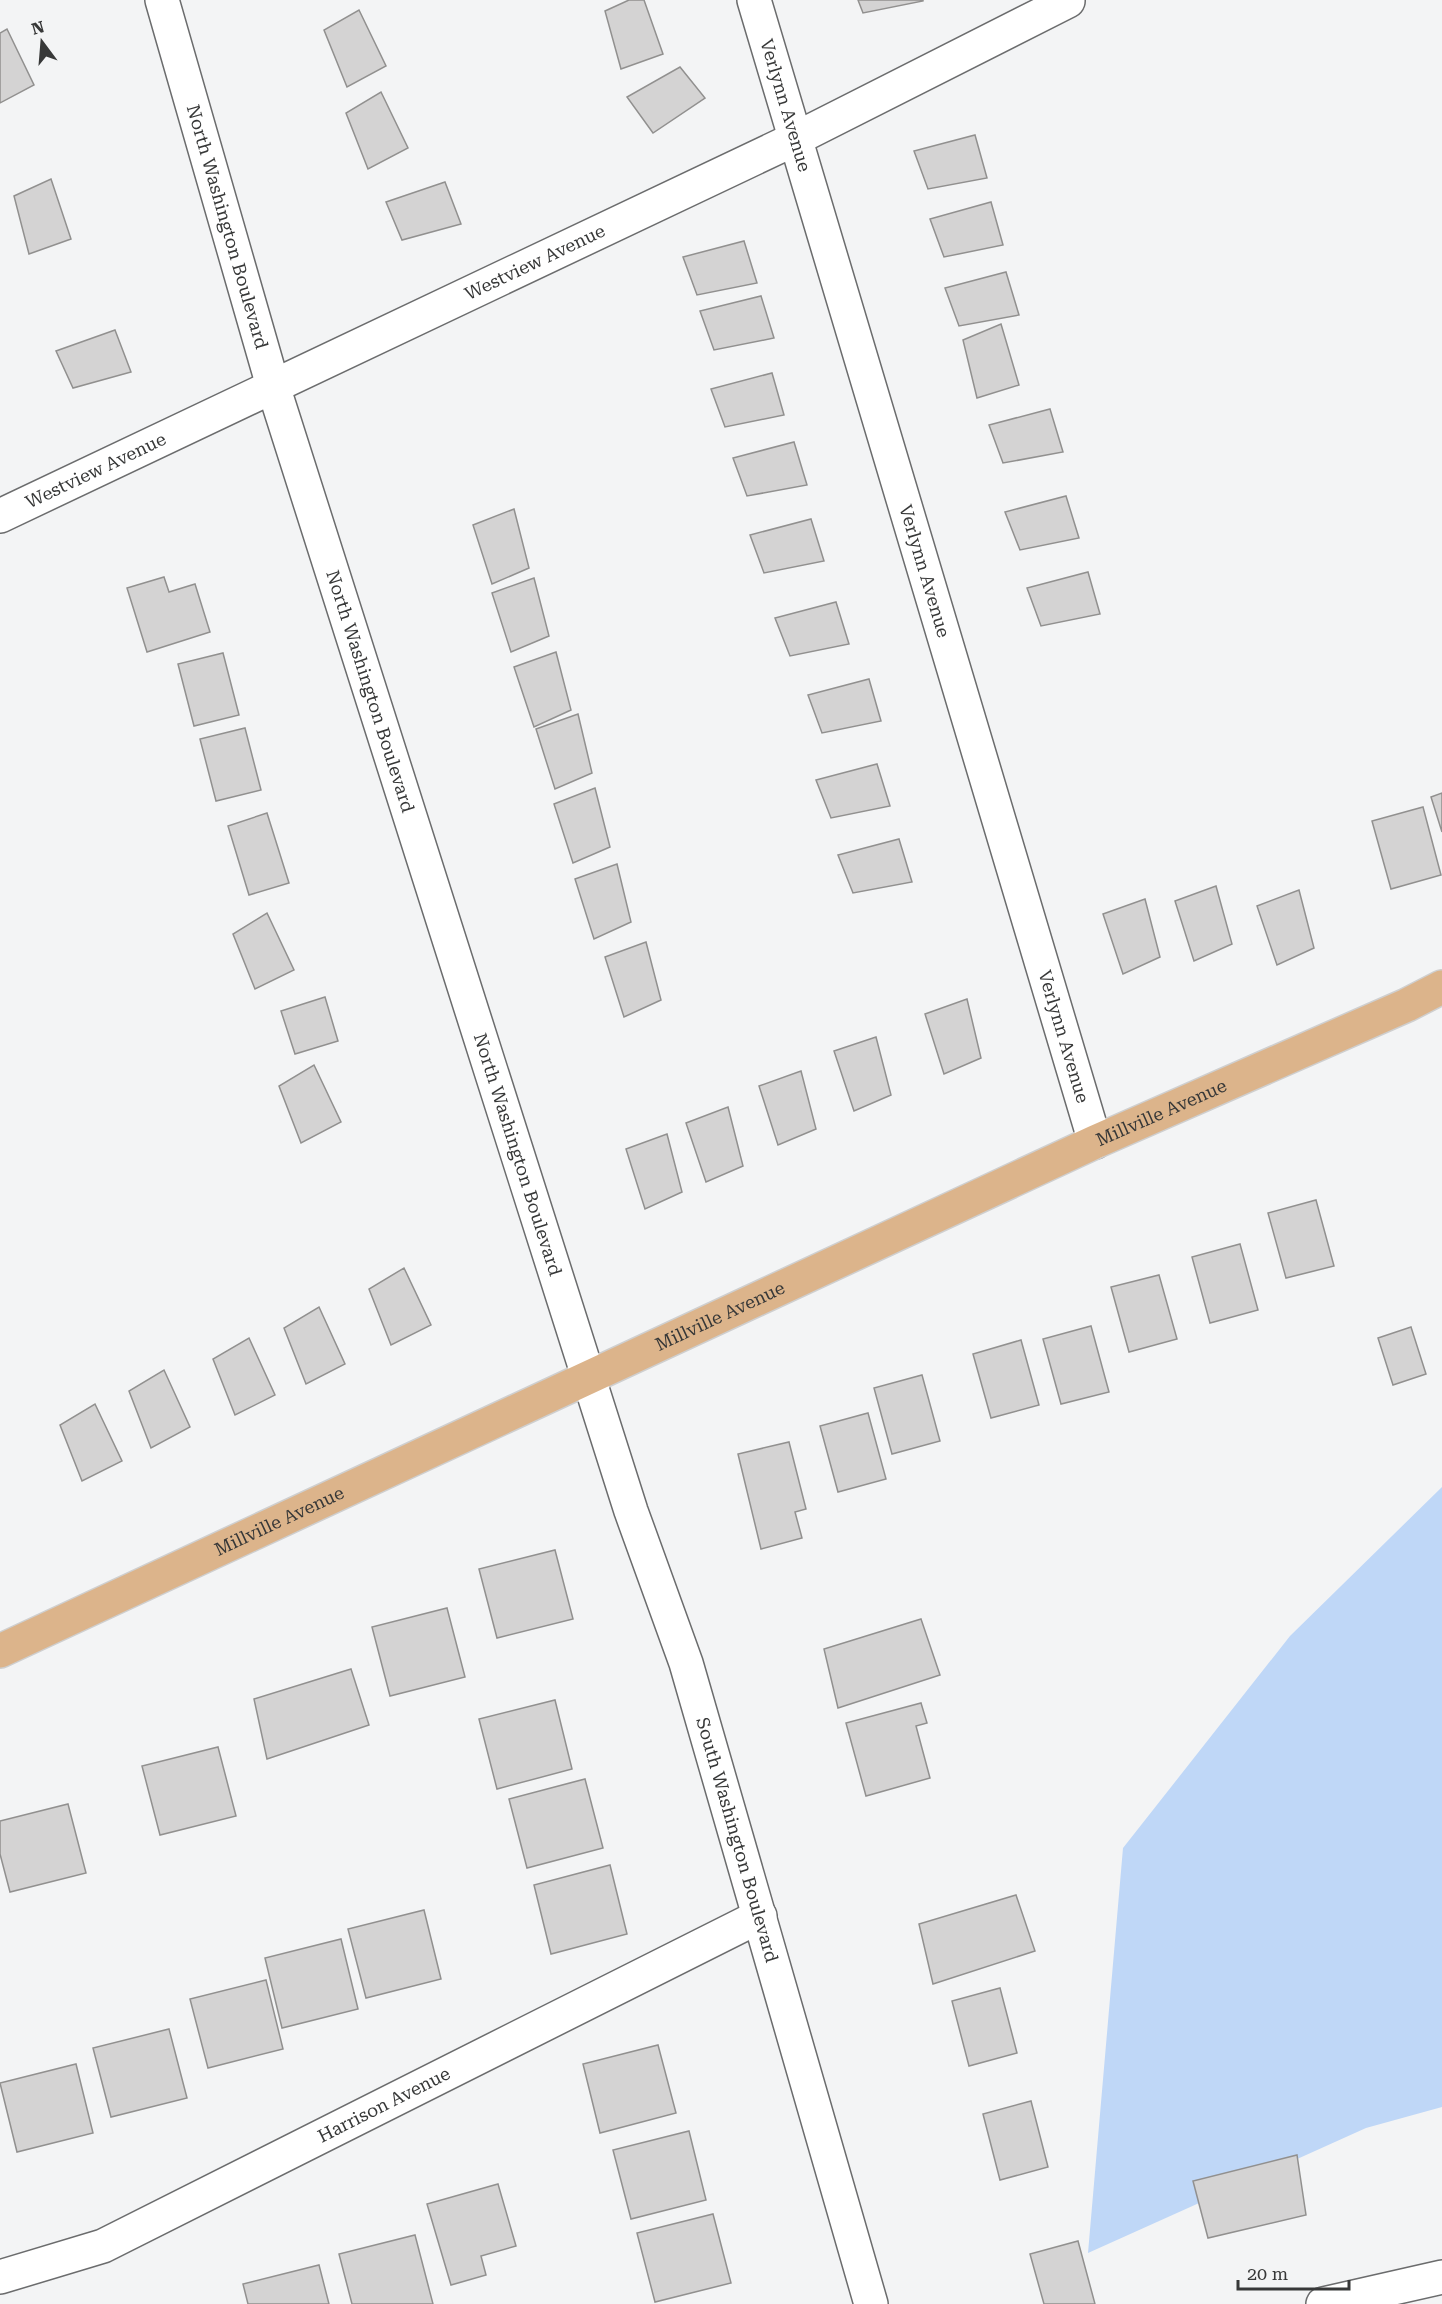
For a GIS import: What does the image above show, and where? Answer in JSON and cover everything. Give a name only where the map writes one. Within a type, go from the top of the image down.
[{"type":"main road","name":"Millville Avenue","points":[[0,1651],[1095,1142],[1396,1010],[1442,987]]},
{"type":"street","name":"North Washington Boulevard","points":[[162,0],[273,386],[588,1378]]},
{"type":"street","name":"Verlynn Avenue","points":[[754,0],[1095,1142]]},
{"type":"street","name":"Westview Avenue","points":[[0,516],[797,138],[1068,1]]},
{"type":"street","name":"South Washington Boulevard","points":[[588,1378],[643,1548],[686,1663],[871,2304]]},
{"type":"street","name":"Harrison Avenue","points":[[0,2277],[103,2246],[760,1916]]},
{"type":"street","points":[[1323,2304],[1442,2277]]},
{"type":"shaded area","points":[[1442,1487],[1442,2107],[1366,2128],[1088,2253],[1123,1848],[1290,1636]]},
{"type":"building","points":[[629,0],[644,0],[663,54],[621,69],[605,11]]},
{"type":"building","points":[[858,0],[923,0],[923,1],[863,13]]},
{"type":"building","points":[[359,10],[386,66],[347,87],[324,30]]},
{"type":"building","points":[[7,29],[34,85],[0,103],[0,33]]},
{"type":"building","points":[[680,67],[705,98],[653,133],[627,97]]},
{"type":"building","points":[[381,92],[408,148],[368,169],[346,113]]},
{"type":"building","points":[[975,135],[987,178],[928,189],[914,151]]},
{"type":"building","points":[[51,179],[71,239],[29,254],[14,196]]},
{"type":"building","points":[[445,182],[461,224],[402,240],[386,202]]},
{"type":"building","points":[[991,202],[1003,245],[944,257],[930,219]]},
{"type":"building","points":[[744,241],[757,283],[697,295],[683,257]]},
{"type":"building","points":[[1006,272],[1019,315],[959,326],[945,288]]},
{"type":"building","points":[[761,296],[774,338],[714,350],[700,311]]},
{"type":"building","points":[[1001,324],[1019,385],[977,398],[963,340]]},
{"type":"building","points":[[115,330],[131,372],[73,388],[56,351]]},
{"type":"building","points":[[772,373],[784,415],[725,427],[711,389]]},
{"type":"building","points":[[1050,409],[1063,452],[1003,463],[989,425]]},
{"type":"building","points":[[794,442],[807,485],[747,496],[733,458]]},
{"type":"building","points":[[1066,496],[1079,538],[1020,550],[1005,512]]},
{"type":"building","points":[[514,509],[529,568],[492,584],[473,525]]},
{"type":"building","points":[[811,519],[824,561],[764,573],[750,535]]},
{"type":"building","points":[[1088,572],[1100,614],[1041,626],[1027,588]]},
{"type":"building","points":[[164,577],[169,592],[195,584],[210,632],[147,652],[127,588]]},
{"type":"building","points":[[534,578],[549,636],[511,652],[492,593]]},
{"type":"building","points":[[836,602],[849,644],[790,656],[775,618]]},
{"type":"building","points":[[556,652],[571,710],[534,727],[514,667]]},
{"type":"building","points":[[223,653],[239,715],[194,726],[178,664]]},
{"type":"building","points":[[869,679],[881,721],[822,733],[808,695]]},
{"type":"building","points":[[578,714],[592,773],[555,789],[536,729]]},
{"type":"building","points":[[245,728],[261,790],[216,801],[200,739]]},
{"type":"building","points":[[877,764],[890,806],[831,818],[816,780]]},
{"type":"building","points":[[595,788],[610,847],[573,863],[554,804]]},
{"type":"building","points":[[1442,793],[1442,832],[1431,797]]},
{"type":"building","points":[[1423,807],[1441,875],[1391,889],[1372,821]]},
{"type":"building","points":[[267,813],[289,883],[249,895],[228,826]]},
{"type":"building","points":[[899,839],[912,882],[853,893],[838,855]]},
{"type":"building","points":[[617,864],[631,922],[594,939],[575,879]]},
{"type":"building","points":[[1216,886],[1232,944],[1194,961],[1175,901]]},
{"type":"building","points":[[1299,890],[1314,948],[1277,965],[1257,906]]},
{"type":"building","points":[[1145,899],[1160,957],[1123,974],[1103,914]]},
{"type":"building","points":[[267,913],[294,970],[255,989],[233,934]]},
{"type":"building","points":[[646,942],[661,1000],[624,1017],[605,957]]},
{"type":"building","points":[[325,997],[338,1041],[295,1054],[281,1011]]},
{"type":"building","points":[[967,999],[981,1058],[944,1074],[925,1014]]},
{"type":"building","points":[[876,1037],[891,1095],[854,1111],[834,1051]]},
{"type":"building","points":[[314,1065],[341,1122],[301,1143],[279,1086]]},
{"type":"building","points":[[801,1071],[816,1129],[778,1145],[759,1086]]},
{"type":"building","points":[[728,1107],[743,1166],[706,1182],[686,1123]]},
{"type":"building","points":[[667,1134],[682,1192],[645,1209],[626,1149]]},
{"type":"building","points":[[1316,1200],[1334,1266],[1286,1278],[1268,1213]]},
{"type":"building","points":[[1240,1244],[1258,1310],[1210,1323],[1192,1257]]},
{"type":"building","points":[[404,1268],[431,1325],[391,1345],[369,1289]]},
{"type":"building","points":[[1159,1275],[1177,1339],[1129,1352],[1111,1287]]},
{"type":"building","points":[[319,1307],[345,1364],[306,1384],[284,1328]]},
{"type":"building","points":[[1091,1326],[1109,1392],[1061,1404],[1043,1339]]},
{"type":"building","points":[[1411,1327],[1426,1374],[1393,1385],[1378,1338]]},
{"type":"building","points":[[249,1338],[275,1395],[235,1415],[213,1359]]},
{"type":"building","points":[[1021,1340],[1039,1405],[991,1418],[973,1354]]},
{"type":"building","points":[[164,1370],[190,1427],[151,1448],[129,1391]]},
{"type":"building","points":[[922,1375],[940,1441],[892,1454],[874,1388]]},
{"type":"building","points":[[95,1404],[122,1461],[82,1481],[60,1425]]},
{"type":"building","points":[[868,1413],[886,1479],[838,1492],[820,1426]]},
{"type":"building","points":[[789,1442],[806,1509],[795,1512],[802,1538],[761,1549],[738,1454]]},
{"type":"building","points":[[555,1550],[573,1619],[497,1638],[479,1569]]},
{"type":"building","points":[[447,1608],[465,1677],[390,1696],[372,1627]]},
{"type":"building","points":[[921,1619],[940,1675],[838,1708],[824,1649]]},
{"type":"building","points":[[351,1669],[369,1725],[267,1759],[254,1699]]},
{"type":"building","points":[[555,1700],[572,1769],[497,1789],[479,1719]]},
{"type":"building","points":[[921,1703],[927,1723],[916,1726],[930,1778],[866,1796],[846,1723]]},
{"type":"building","points":[[218,1747],[236,1816],[160,1835],[142,1766]]},
{"type":"building","points":[[585,1779],[603,1848],[527,1868],[509,1799]]},
{"type":"building","points":[[68,1804],[86,1873],[10,1892],[0,1854],[0,1821]]},
{"type":"building","points":[[610,1865],[627,1934],[551,1954],[534,1885]]},
{"type":"building","points":[[1016,1895],[1035,1951],[933,1984],[919,1924]]},
{"type":"building","points":[[424,1910],[441,1979],[366,1998],[348,1929]]},
{"type":"building","points":[[341,1939],[358,2009],[282,2028],[265,1958]]},
{"type":"building","points":[[266,1980],[283,2049],[208,2068],[190,1999]]},
{"type":"building","points":[[1000,1988],[1017,2053],[969,2066],[952,2001]]},
{"type":"building","points":[[169,2029],[187,2098],[111,2117],[93,2048]]},
{"type":"building","points":[[658,2045],[676,2113],[600,2133],[583,2064]]},
{"type":"building","points":[[76,2064],[93,2133],[17,2152],[0,2083]]},
{"type":"building","points":[[1031,2101],[1048,2167],[1000,2180],[983,2114]]},
{"type":"building","points":[[689,2131],[706,2200],[631,2219],[613,2150]]},
{"type":"building","points":[[1297,2155],[1306,2215],[1208,2238],[1193,2181]]},
{"type":"building","points":[[498,2184],[516,2246],[481,2256],[486,2275],[451,2285],[427,2204]]},
{"type":"building","points":[[713,2214],[731,2283],[655,2302],[637,2233]]},
{"type":"building","points":[[415,2235],[433,2304],[352,2304],[339,2254]]},
{"type":"building","points":[[1078,2241],[1095,2304],[1044,2304],[1030,2254]]},
{"type":"building","points":[[319,2265],[329,2304],[248,2304],[243,2284]]}]
